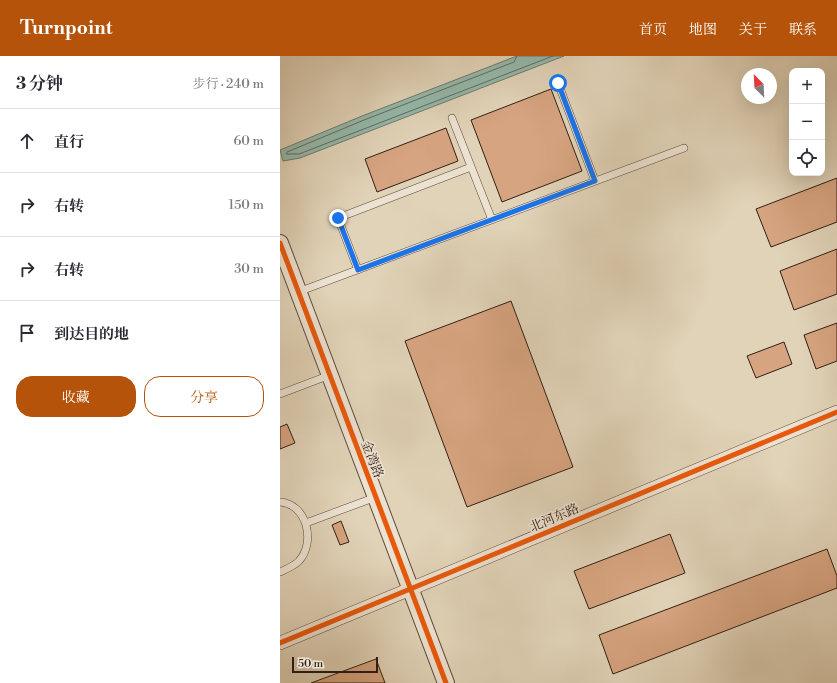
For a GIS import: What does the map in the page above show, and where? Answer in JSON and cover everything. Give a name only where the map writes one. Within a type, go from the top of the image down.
[{"type":"street","name":"金湾路","points":[[280,243],[446,683]]},
{"type":"street","name":"北河东路","points":[[280,643],[837,412]]},
{"type":"lane","points":[[558,83],[595,181]]},
{"type":"lane","points":[[452,118],[492,220]]},
{"type":"lane","points":[[298,292],[684,148]]},
{"type":"lane","points":[[358,270],[338,218],[471,167]]},
{"type":"lane","points":[[280,394],[330,375]]},
{"type":"lane","points":[[306,523],[376,498]]},
{"type":"lane","points":[[280,502],[299,510],[306,523],[309,537],[300,560],[289,568],[280,572]]},
{"type":"water","points":[[517,56],[564,56],[300,158],[283,161],[280,150],[362,116]]},
{"type":"building","points":[[551,89],[582,171],[502,202],[471,120]]},
{"type":"building","points":[[446,128],[458,161],[377,192],[365,159]]},
{"type":"building","points":[[837,178],[837,222],[771,247],[756,209]]},
{"type":"building","points":[[837,249],[837,294],[794,310],[780,271]]},
{"type":"building","points":[[511,301],[573,467],[467,507],[405,341]]},
{"type":"building","points":[[837,323],[837,361],[816,369],[804,335]]},
{"type":"building","points":[[784,342],[792,364],[756,378],[747,356]]},
{"type":"building","points":[[287,424],[295,443],[280,449],[280,427]]},
{"type":"building","points":[[341,521],[349,542],[340,545],[332,525]]},
{"type":"building","points":[[670,534],[685,573],[589,609],[574,571]]},
{"type":"building","points":[[827,549],[837,576],[837,588],[613,674],[599,635]]},
{"type":"building","points":[[376,659],[385,683],[311,683]]},
{"type":"cycle path","points":[[280,243],[446,683]]},
{"type":"cycle path","points":[[280,643],[837,412]]},
{"type":"route","points":[[338,218],[358,270],[595,181],[558,83]]}]
